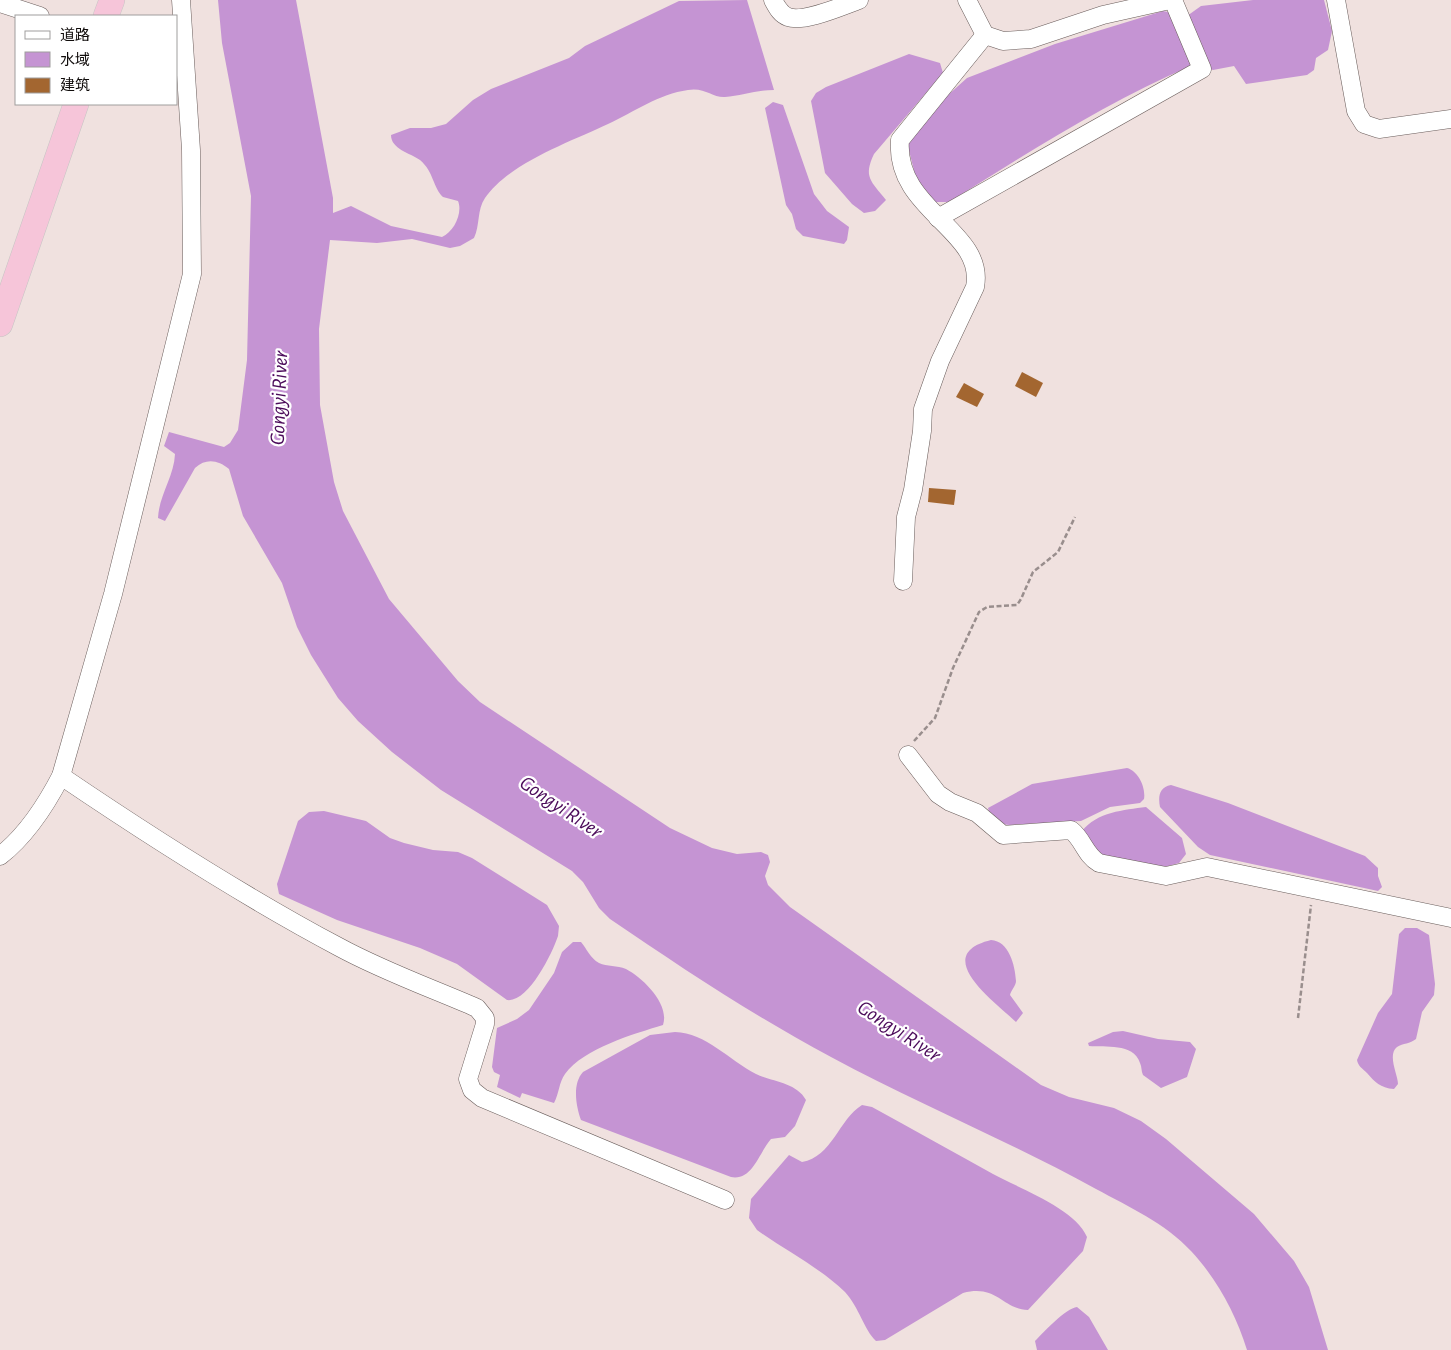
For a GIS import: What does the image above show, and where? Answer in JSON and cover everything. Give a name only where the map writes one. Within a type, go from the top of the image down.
[{"type":"highway","points":[[106,15],[112,0]]},
{"type":"highway","points":[[0,324],[76,105]]},
{"type":"street","points":[[0,856],[27,829],[51,795],[61,776],[113,594],[192,274],[191,150],[181,0]]},
{"type":"street","points":[[773,0],[779,11],[786,17],[800,19],[859,0]]},
{"type":"street","points":[[938,218],[1202,69],[1172,0],[1103,15],[1031,39],[1003,41],[985,35],[967,0]]},
{"type":"street","points":[[1336,0],[1356,111],[1364,124],[1380,129],[1451,119]]},
{"type":"street","points":[[0,3],[37,15]]},
{"type":"street","points":[[903,581],[906,516],[913,490],[922,431],[923,410],[940,361],[975,287],[977,277],[971,257],[954,233],[921,202],[908,183],[900,159],[900,140],[985,35]]},
{"type":"street","points":[[908,755],[938,794],[950,802],[977,813],[1002,835],[1071,830],[1077,834],[1091,858],[1099,863],[1166,876],[1207,867],[1451,918]]},
{"type":"street","points":[[61,776],[146,833],[243,893],[340,948],[477,1008],[485,1018],[485,1024],[468,1079],[472,1090],[482,1098],[725,1200]]},
{"type":"path","points":[[908,755],[910,745],[935,718],[953,668],[979,612],[987,607],[1017,604],[1033,572],[1058,552],[1075,517]]},
{"type":"path","points":[[1298,1018],[1314,890]]},
{"type":"water","name":"Gongyi River","points":[[218,0],[296,0],[333,198],[333,213],[351,206],[391,226],[442,237],[454,227],[459,211],[458,201],[443,197],[425,165],[394,144],[391,135],[410,128],[431,128],[446,124],[473,100],[491,89],[569,58],[585,46],[679,1],[747,0],[774,90],[725,97],[694,89],[677,92],[657,99],[559,146],[524,164],[496,186],[482,202],[474,238],[460,246],[450,248],[412,239],[377,243],[330,240],[319,329],[320,405],[334,482],[343,511],[389,599],[458,681],[480,702],[670,828],[712,848],[737,854],[761,852],[768,855],[770,862],[765,876],[768,885],[790,907],[1041,1085],[1069,1097],[1114,1108],[1141,1121],[1166,1139],[1254,1214],[1294,1261],[1309,1287],[1328,1350],[1247,1350],[1231,1310],[1217,1285],[1191,1251],[1170,1232],[1134,1209],[1063,1171],[897,1091],[802,1041],[746,1008],[610,919],[599,908],[583,882],[572,871],[441,790],[392,752],[358,721],[338,698],[311,655],[297,627],[282,583],[243,516],[229,469],[225,466],[212,461],[203,463],[195,468],[165,521],[158,518],[161,502],[174,462],[175,454],[164,446],[169,432],[224,447],[230,443],[238,430],[247,360],[251,196],[222,43]]},
{"type":"water","points":[[1253,0],[1324,0],[1332,31],[1328,50],[1316,58],[1314,70],[1307,75],[1246,84],[1234,66],[1213,70],[1207,68],[1187,16],[1201,6]]},
{"type":"water","points":[[1163,11],[1173,13],[1191,66],[1159,80],[1098,112],[949,202],[933,202],[917,182],[906,139],[918,122],[967,78],[1055,44]]},
{"type":"water","points":[[909,54],[940,63],[943,73],[874,154],[869,168],[870,178],[886,200],[875,211],[864,213],[852,204],[825,173],[811,101],[816,93],[826,87]]},
{"type":"water","points":[[773,102],[783,105],[814,194],[827,211],[849,227],[847,240],[844,244],[803,236],[796,229],[792,214],[786,205],[765,108]]},
{"type":"water","points":[[1127,768],[1135,772],[1144,790],[1144,799],[1140,803],[1110,807],[1081,821],[1009,825],[996,820],[989,812],[988,808],[1032,784]]},
{"type":"water","points":[[1171,785],[1228,803],[1365,856],[1378,868],[1378,876],[1382,887],[1378,891],[1210,855],[1198,847],[1160,807],[1160,793],[1164,788]]},
{"type":"water","points":[[1146,807],[1182,838],[1186,854],[1179,863],[1161,868],[1098,854],[1082,831],[1095,820],[1111,813]]},
{"type":"water","points":[[324,811],[366,821],[390,838],[404,843],[433,850],[458,852],[472,858],[547,905],[559,926],[558,936],[545,965],[531,986],[515,999],[507,1000],[457,964],[420,948],[337,920],[279,894],[277,884],[298,821],[309,812]]},
{"type":"water","points":[[1405,928],[1417,928],[1429,935],[1435,984],[1434,995],[1422,1012],[1416,1039],[1397,1047],[1394,1051],[1393,1060],[1398,1084],[1394,1089],[1381,1086],[1375,1082],[1360,1067],[1357,1060],[1378,1013],[1392,994],[1399,934]]},
{"type":"water","points":[[991,940],[997,941],[1007,949],[1012,961],[1016,981],[1010,995],[1023,1013],[1016,1022],[982,991],[972,979],[966,967],[966,956],[974,947]]},
{"type":"water","points":[[573,942],[581,942],[591,956],[599,963],[626,969],[647,985],[654,992],[663,1009],[663,1025],[610,1043],[584,1057],[565,1074],[554,1103],[522,1093],[520,1098],[497,1087],[500,1075],[494,1072],[492,1067],[497,1028],[517,1019],[529,1010],[554,973],[562,952]]},
{"type":"water","points":[[1123,1031],[1158,1039],[1190,1042],[1196,1049],[1187,1077],[1161,1088],[1143,1075],[1140,1063],[1131,1052],[1118,1047],[1089,1046],[1088,1043],[1113,1032]]},
{"type":"water","points":[[675,1032],[697,1037],[707,1042],[756,1074],[796,1089],[806,1100],[795,1126],[785,1137],[771,1139],[755,1164],[745,1175],[731,1177],[581,1120],[576,1089],[583,1072],[650,1035]]},
{"type":"water","points":[[862,1105],[872,1107],[1059,1208],[1081,1227],[1087,1237],[1083,1251],[1028,1310],[1012,1306],[992,1294],[974,1291],[963,1293],[885,1340],[876,1341],[845,1292],[813,1267],[757,1230],[749,1218],[751,1199],[789,1155],[802,1162],[812,1159],[821,1153],[847,1119]]},
{"type":"water","points":[[1077,1307],[1089,1317],[1108,1350],[1037,1350],[1035,1341],[1067,1311]]},
{"type":"building","points":[[1022,372],[1043,383],[1036,397],[1015,386]]},
{"type":"building","points":[[964,383],[984,394],[977,407],[956,397]]},
{"type":"building","points":[[929,488],[956,490],[954,505],[928,502]]}]
